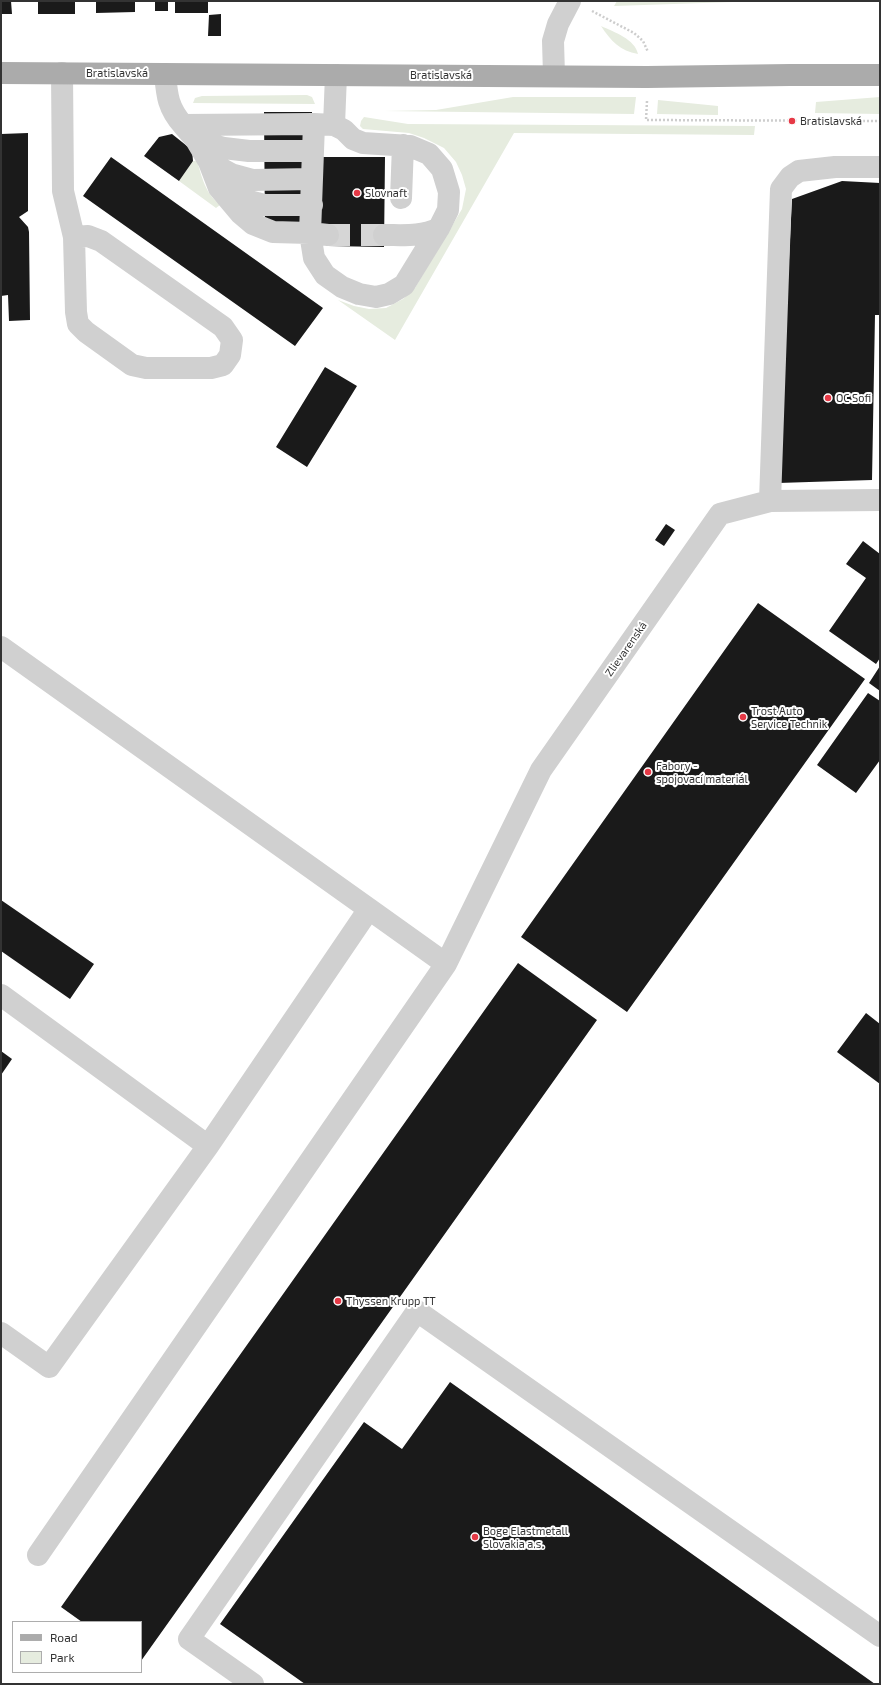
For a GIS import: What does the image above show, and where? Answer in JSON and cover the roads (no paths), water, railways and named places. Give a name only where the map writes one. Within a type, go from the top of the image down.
[{"type":"main road","name":"Bratislavská","points":[[1,73],[647,76],[880,75]]},
{"type":"street","points":[[554,75],[553,41],[558,24],[570,1]]},
{"type":"street","points":[[62,73],[62,191],[74,237],[76,312],[78,324],[86,332],[132,365],[146,368],[211,368],[223,365],[230,355],[232,340],[223,327],[101,241],[88,236],[74,237]]},
{"type":"street","points":[[165,74],[167,98],[174,114],[190,133],[208,162],[219,188],[240,213],[253,224],[273,232],[319,234]]},
{"type":"street","points":[[190,133],[324,125],[344,130],[353,139],[363,143],[410,146],[429,154],[442,169],[449,192],[448,210],[439,228],[404,286],[389,294],[376,296],[359,294],[342,288],[325,274],[314,258],[319,234],[312,205],[313,151],[324,125],[336,75]]},
{"type":"street","points":[[190,133],[224,148],[249,151],[313,151]]},
{"type":"street","points":[[401,198],[403,145]]},
{"type":"street","points":[[208,162],[231,174],[253,180],[312,179]]},
{"type":"street","points":[[770,501],[781,189],[790,177],[800,171],[835,167],[880,167]]},
{"type":"street","points":[[219,188],[245,200],[264,205],[312,205]]},
{"type":"street","points":[[384,236],[428,234],[439,228]]},
{"type":"street","name":"Zlievarenská","points":[[38,1555],[446,964],[464,930],[541,770],[720,514],[770,501],[880,500]]},
{"type":"street","points":[[1,647],[446,964]]},
{"type":"street","points":[[1,1333],[50,1367],[208,1146],[369,909]]},
{"type":"street","points":[[1,994],[208,1146]]},
{"type":"street","points":[[253,1684],[189,1639],[417,1312],[880,1636]]},
{"type":"tunnel","points":[[328,235],[384,235]]},
{"type":"place","name":"Bratislavská","points":[[792,121]]},
{"type":"place","name":"Slovnaft","points":[[357,193]]},
{"type":"place","name":"OC Sofi","points":[[828,398]]},
{"type":"place","name":"Trost Auto Service Technik","points":[[743,717]]},
{"type":"place","name":"Fabory - spojovací materiál","points":[[648,772]]},
{"type":"place","name":"Thyssen Krupp TT","points":[[338,1301]]},
{"type":"place","name":"Boge Elastmetall Slovakia a.s.","points":[[475,1537]]}]
